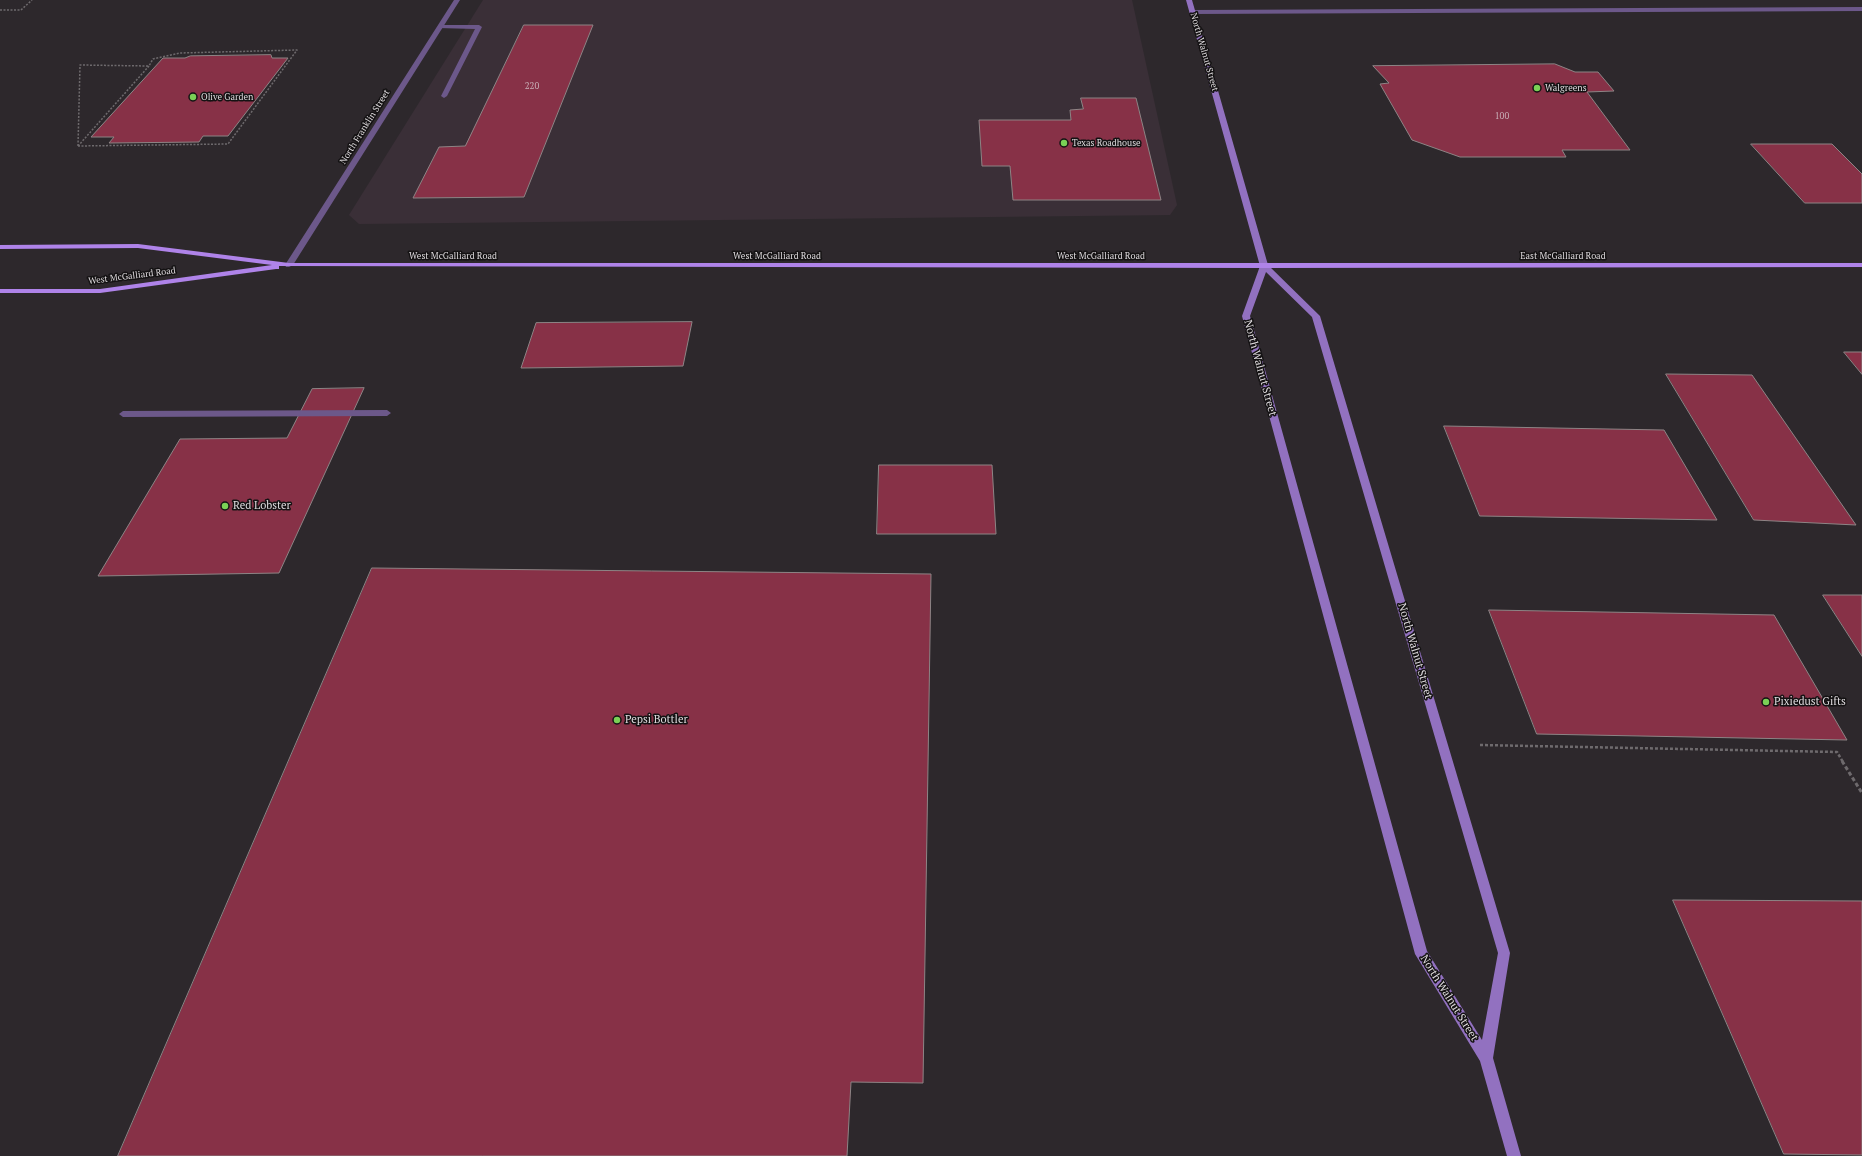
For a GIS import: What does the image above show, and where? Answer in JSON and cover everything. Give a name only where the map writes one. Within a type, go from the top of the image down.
[{"type":"main road","name":"North Walnut Street","points":[[1188,0],[1264,266],[1316,316],[1504,953],[1486,1058]]},
{"type":"main road","name":"West McGalliard Road","points":[[0,247],[138,246],[289,265],[1264,266]]},
{"type":"main road","name":"West McGalliard Road","points":[[0,291],[100,291],[289,265]]},
{"type":"main road","name":"East McGalliard Road","points":[[1264,266],[1862,265]]},
{"type":"main road","name":"North Walnut Street","points":[[1264,266],[1246,316],[1421,954],[1486,1058],[1514,1156]]},
{"type":"street","name":"North Franklin Street","points":[[289,265],[457,0]]},
{"type":"street","points":[[1192,12],[1862,9]]},
{"type":"street","points":[[440,27],[479,27],[444,96]]},
{"type":"street","points":[[123,414],[387,413]]},
{"type":"path","points":[[0,10],[21,10],[32,0]]},
{"type":"path","points":[[297,50],[228,144],[78,146],[149,66],[153,59],[180,53],[297,50]]},
{"type":"path","points":[[78,146],[80,65],[149,66]]},
{"type":"path","points":[[1480,745],[1837,752],[1862,793]]},
{"type":"shaded area","points":[[483,0],[1132,0],[1177,205],[1170,215],[359,224],[349,215]]},
{"type":"building","points":[[524,25],[593,25],[524,197],[413,198],[439,147],[465,146]]},
{"type":"building","name":"Olive Garden","points":[[271,55],[272,58],[288,58],[228,136],[203,136],[199,142],[109,143],[114,137],[91,137],[163,58],[185,58],[190,56]]},
{"type":"building","name":"Walgreens","points":[[1555,64],[1575,72],[1598,72],[1614,91],[1587,92],[1630,150],[1562,150],[1566,157],[1460,157],[1412,140],[1380,84],[1389,83],[1373,66]]},
{"type":"building","name":"Texas Roadhouse","points":[[1081,98],[1136,98],[1161,200],[1013,200],[1010,166],[982,166],[979,120],[1071,120],[1070,110],[1083,109]]},
{"type":"building","points":[[1751,144],[1832,144],[1862,174],[1862,203],[1805,203]]},
{"type":"building","points":[[692,322],[683,366],[521,368],[536,323]]},
{"type":"building","points":[[1844,352],[1862,352],[1862,374]]},
{"type":"building","points":[[1666,374],[1752,375],[1856,525],[1754,520]]},
{"type":"building","name":"Red Lobster","points":[[364,388],[279,573],[98,576],[180,439],[287,438],[312,389]]},
{"type":"building","points":[[1444,426],[1664,430],[1717,520],[1480,516]]},
{"type":"building","points":[[879,465],[992,465],[996,534],[877,534]]},
{"type":"building","name":"Pepsi Bottler","points":[[372,568],[931,574],[923,1083],[851,1082],[847,1156],[118,1156]]},
{"type":"building","points":[[1823,595],[1862,595],[1862,656]]},
{"type":"building","points":[[1489,610],[1774,615],[1847,740],[1537,734]]},
{"type":"building","points":[[1673,900],[1862,901],[1862,1155],[1784,1154]]},
{"type":"place","name":"Walgreens","points":[[1537,88]]},
{"type":"place","name":"Olive Garden","points":[[193,97]]},
{"type":"place","name":"Texas Roadhouse","points":[[1064,143]]},
{"type":"place","name":"Red Lobster","points":[[225,506]]},
{"type":"place","name":"Pixiedust Gifts","points":[[1766,702]]},
{"type":"place","name":"Pepsi Bottler","points":[[617,720]]}]
